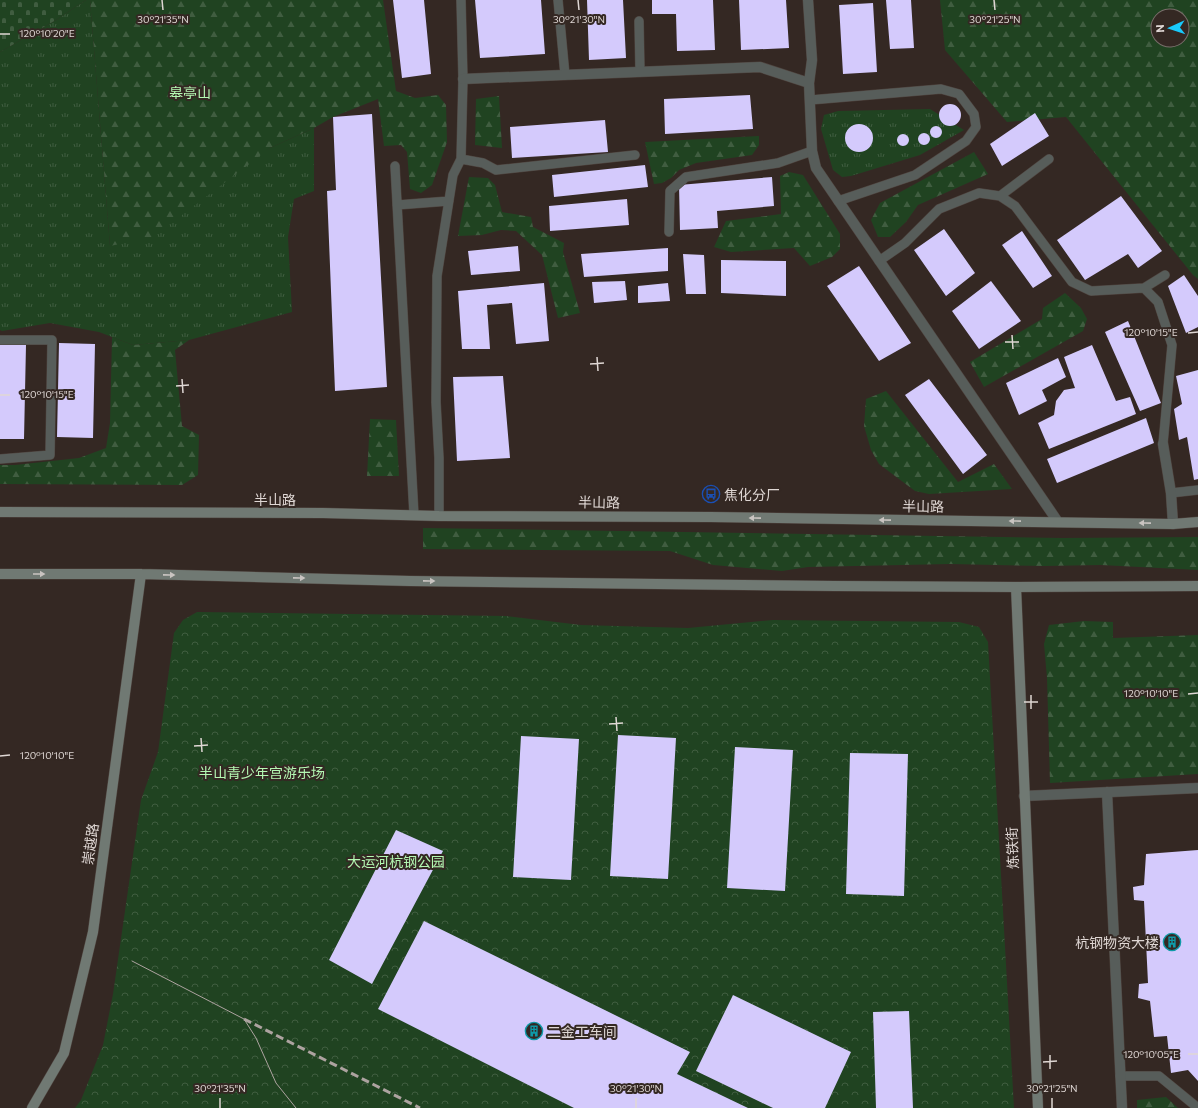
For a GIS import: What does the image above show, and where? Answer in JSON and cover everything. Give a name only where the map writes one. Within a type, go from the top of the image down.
[{"type":"main road","name":"半山路","points":[[0,512],[315,513],[439,516],[702,517],[1173,524],[1198,522]]},
{"type":"main road","points":[[0,574],[141,574],[410,581],[1016,587],[1198,586]]},
{"type":"main road","name":"崇越路","points":[[32,1108],[64,1053],[93,932],[141,574]]},
{"type":"main road","name":"炼铁街","points":[[1016,587],[1038,1108]]},
{"type":"street","points":[[808,0],[812,60],[809,83],[812,151],[816,168],[1058,522]]},
{"type":"street","points":[[463,78],[760,67],[809,83]]},
{"type":"street","points":[[1163,444],[1171,493],[1173,524]]},
{"type":"street","points":[[1024,796],[1198,788]]},
{"type":"street","points":[[1108,792],[1122,1108]]},
{"type":"lane","points":[[439,516],[440,458],[436,402],[437,276],[453,175],[461,159],[463,78],[461,0]]},
{"type":"lane","points":[[558,0],[565,75]]},
{"type":"lane","points":[[639,21],[640,72]]},
{"type":"lane","points":[[810,100],[941,89],[959,94],[974,114],[976,127],[966,141],[915,175],[838,201]]},
{"type":"lane","points":[[669,232],[670,191],[686,177],[778,163],[812,151]]},
{"type":"lane","points":[[461,159],[483,163],[496,170],[635,156]]},
{"type":"lane","points":[[1000,196],[1049,159]]},
{"type":"lane","points":[[395,166],[414,515]]},
{"type":"lane","points":[[879,261],[905,243],[939,209],[979,193],[1000,196],[1015,206],[1072,282],[1091,291],[1144,288],[1165,275]]},
{"type":"lane","points":[[397,205],[449,201]]},
{"type":"lane","points":[[1144,288],[1158,302],[1172,345],[1163,444]]},
{"type":"lane","points":[[0,340],[52,340],[50,455],[0,459]]},
{"type":"lane","points":[[1171,493],[1198,490]]},
{"type":"lane","points":[[1120,1076],[1159,1076],[1198,1108]]},
{"type":"green space","points":[[0,0],[86,0],[56,20],[0,52]]},
{"type":"green space","points":[[86,0],[90,0],[110,246],[270,148],[314,128],[314,191],[294,199],[288,237],[292,312],[189,340],[133,345],[99,332],[50,323],[2,331],[0,330],[0,52],[56,20]]},
{"type":"green space","name":"皋亭山","points":[[90,0],[383,0],[396,91],[415,98],[438,95],[446,105],[447,142],[432,185],[421,193],[410,189],[407,152],[401,145],[384,146],[378,99],[333,117],[314,128],[270,148],[153,237],[110,246]]},
{"type":"green space","points":[[940,0],[1198,0],[1198,279],[1193,275],[1066,117],[1007,122],[945,50]]},
{"type":"green space","points":[[499,96],[502,148],[475,145],[476,99]]},
{"type":"green space","points":[[930,109],[964,130],[920,155],[851,176],[842,177],[833,170],[821,129],[824,115],[838,111]]},
{"type":"green space","points":[[759,136],[759,145],[752,155],[696,163],[679,170],[671,178],[662,183],[654,184],[645,142]]},
{"type":"green space","points":[[974,152],[988,174],[918,205],[906,222],[890,237],[878,237],[871,220],[880,203]]},
{"type":"green space","points":[[789,172],[803,175],[840,234],[840,249],[832,257],[810,266],[794,248],[731,252],[714,247],[726,221],[781,214],[780,176]]},
{"type":"green space","points":[[469,177],[488,178],[495,185],[502,212],[531,217],[533,227],[564,243],[563,252],[580,313],[558,318],[542,255],[516,231],[501,230],[482,235],[458,236]]},
{"type":"green space","points":[[1065,293],[1081,308],[1087,319],[1083,331],[984,387],[970,362],[1042,319],[1043,308]]},
{"type":"green space","points":[[112,337],[133,345],[189,340],[175,350],[182,426],[199,435],[198,475],[182,485],[0,484],[0,465],[15,465],[79,458],[106,448],[110,423]]},
{"type":"green space","points":[[886,391],[958,482],[994,464],[1012,489],[929,494],[915,491],[879,464],[871,450],[864,426],[866,399]]},
{"type":"green space","points":[[370,419],[396,420],[399,476],[367,476]]},
{"type":"green space","points":[[423,528],[1062,538],[1198,537],[1198,570],[1101,565],[1044,566],[950,564],[808,567],[782,571],[713,565],[670,551],[423,549]]},
{"type":"green space","name":"大运河杭钢公园","points":[[197,612],[506,616],[581,625],[688,628],[773,620],[959,622],[979,627],[988,642],[1014,1108],[75,1108],[81,1100],[103,1045],[113,994],[141,800],[158,752],[174,633],[183,620]]},
{"type":"green space","points":[[1084,621],[1113,622],[1113,638],[1198,635],[1198,774],[1050,783],[1047,678],[1044,644],[1049,625]]},
{"type":"green space","points":[[1166,1097],[1178,1108],[1137,1108],[1137,1100]]},
{"type":"building","points":[[393,0],[424,0],[431,74],[402,78]]},
{"type":"building","points":[[475,0],[541,0],[545,54],[480,58]]},
{"type":"building","points":[[587,0],[623,0],[626,58],[589,60]]},
{"type":"building","points":[[652,0],[713,0],[715,50],[677,51],[676,14],[652,14]]},
{"type":"building","points":[[739,0],[786,0],[789,48],[741,50]]},
{"type":"building","points":[[886,0],[911,0],[914,48],[890,49]]},
{"type":"building","points":[[873,3],[877,72],[843,74],[839,5]]},
{"type":"building","points":[[750,95],[753,129],[665,134],[664,99]]},
{"type":"building","points":[[946,104],[954,104],[961,111],[961,119],[954,126],[946,126],[939,119],[939,111]]},
{"type":"building","points":[[1035,113],[1049,136],[1002,166],[990,144]]},
{"type":"building","points":[[372,114],[387,387],[335,391],[327,191],[336,190],[333,117]]},
{"type":"building","points":[[605,120],[608,152],[512,158],[510,127]]},
{"type":"building","points":[[859,124],[869,128],[873,138],[869,148],[859,152],[849,148],[845,138],[849,128]]},
{"type":"building","points":[[934,126],[938,126],[942,132],[938,138],[934,138],[930,134],[930,130]]},
{"type":"building","points":[[922,133],[926,133],[930,139],[926,145],[922,145],[918,141],[918,137]]},
{"type":"building","points":[[901,134],[905,134],[909,140],[905,146],[901,146],[897,142],[897,138]]},
{"type":"building","points":[[645,165],[648,187],[554,197],[552,175]]},
{"type":"building","points":[[772,177],[774,206],[717,211],[718,228],[680,230],[679,185]]},
{"type":"building","points":[[1121,196],[1162,251],[1138,268],[1128,254],[1085,280],[1057,240]]},
{"type":"building","points":[[627,199],[629,225],[550,231],[549,206]]},
{"type":"building","points":[[944,229],[975,273],[946,296],[914,250]]},
{"type":"building","points":[[1022,231],[1052,276],[1033,288],[1002,245]]},
{"type":"building","points":[[518,246],[520,271],[471,275],[468,251]]},
{"type":"building","points":[[668,248],[668,271],[584,277],[581,254]]},
{"type":"building","points":[[683,254],[704,255],[706,294],[686,294]]},
{"type":"building","points":[[721,260],[786,261],[786,296],[721,293]]},
{"type":"building","points":[[859,266],[911,343],[879,361],[827,286]]},
{"type":"building","points":[[1184,275],[1198,296],[1198,327],[1186,333],[1168,286]]},
{"type":"building","points":[[625,281],[627,300],[594,303],[592,282]]},
{"type":"building","points":[[991,281],[1021,321],[979,349],[952,311]]},
{"type":"building","points":[[544,283],[549,341],[516,344],[512,303],[487,305],[490,349],[462,349],[458,291]]},
{"type":"building","points":[[668,283],[670,301],[638,303],[638,286]]},
{"type":"building","points":[[1128,321],[1161,403],[1140,411],[1105,332]]},
{"type":"building","points":[[59,343],[95,344],[93,438],[57,437]]},
{"type":"building","points":[[0,344],[26,345],[24,439],[0,439]]},
{"type":"building","points":[[1092,345],[1116,401],[1130,397],[1136,414],[1049,449],[1038,423],[1054,415],[1056,401],[1064,390],[1075,388],[1064,357]]},
{"type":"building","points":[[1058,358],[1066,377],[1042,390],[1047,401],[1019,415],[1006,383]]},
{"type":"building","points":[[1198,370],[1198,479],[1194,480],[1187,437],[1179,440],[1174,409],[1182,404],[1176,376]]},
{"type":"building","points":[[503,376],[510,458],[457,461],[453,377]]},
{"type":"building","points":[[929,379],[987,455],[963,474],[905,395]]},
{"type":"building","points":[[1146,418],[1154,443],[1057,483],[1047,459]]},
{"type":"building","points":[[618,735],[676,738],[668,879],[610,876]]},
{"type":"building","points":[[521,736],[579,739],[571,880],[513,877]]},
{"type":"building","points":[[735,747],[793,750],[785,891],[727,888]]},
{"type":"building","points":[[850,753],[908,754],[904,896],[846,894]]},
{"type":"building","points":[[396,830],[443,851],[372,984],[329,960]]},
{"type":"building","name":"杭钢物资大楼","points":[[1198,850],[1198,1081],[1188,1070],[1171,1073],[1167,1036],[1154,1037],[1150,1001],[1138,998],[1139,984],[1148,983],[1144,901],[1134,900],[1133,887],[1144,885],[1146,854]]},
{"type":"building","name":"二金工车间","points":[[424,921],[690,1052],[677,1074],[748,1108],[574,1108],[378,1009]]},
{"type":"building","points":[[733,995],[851,1052],[825,1108],[773,1108],[696,1071]]},
{"type":"building","points":[[909,1011],[913,1108],[876,1108],[873,1012]]},
{"type":"tram line","points":[[132,961],[244,1019],[256,1038],[276,1083],[296,1108]]},
{"type":"railway","points":[[244,1019],[420,1108]]},
{"type":"place","name":"焦化分厂","points":[[711,494]]},
{"type":"place","name":"杭钢物资大楼","points":[[1172,942]]},
{"type":"place","name":"二金工车间","points":[[534,1031]]},
{"type":"park label","name":"半山青少年宫游乐场","points":[[262,772]]}]
